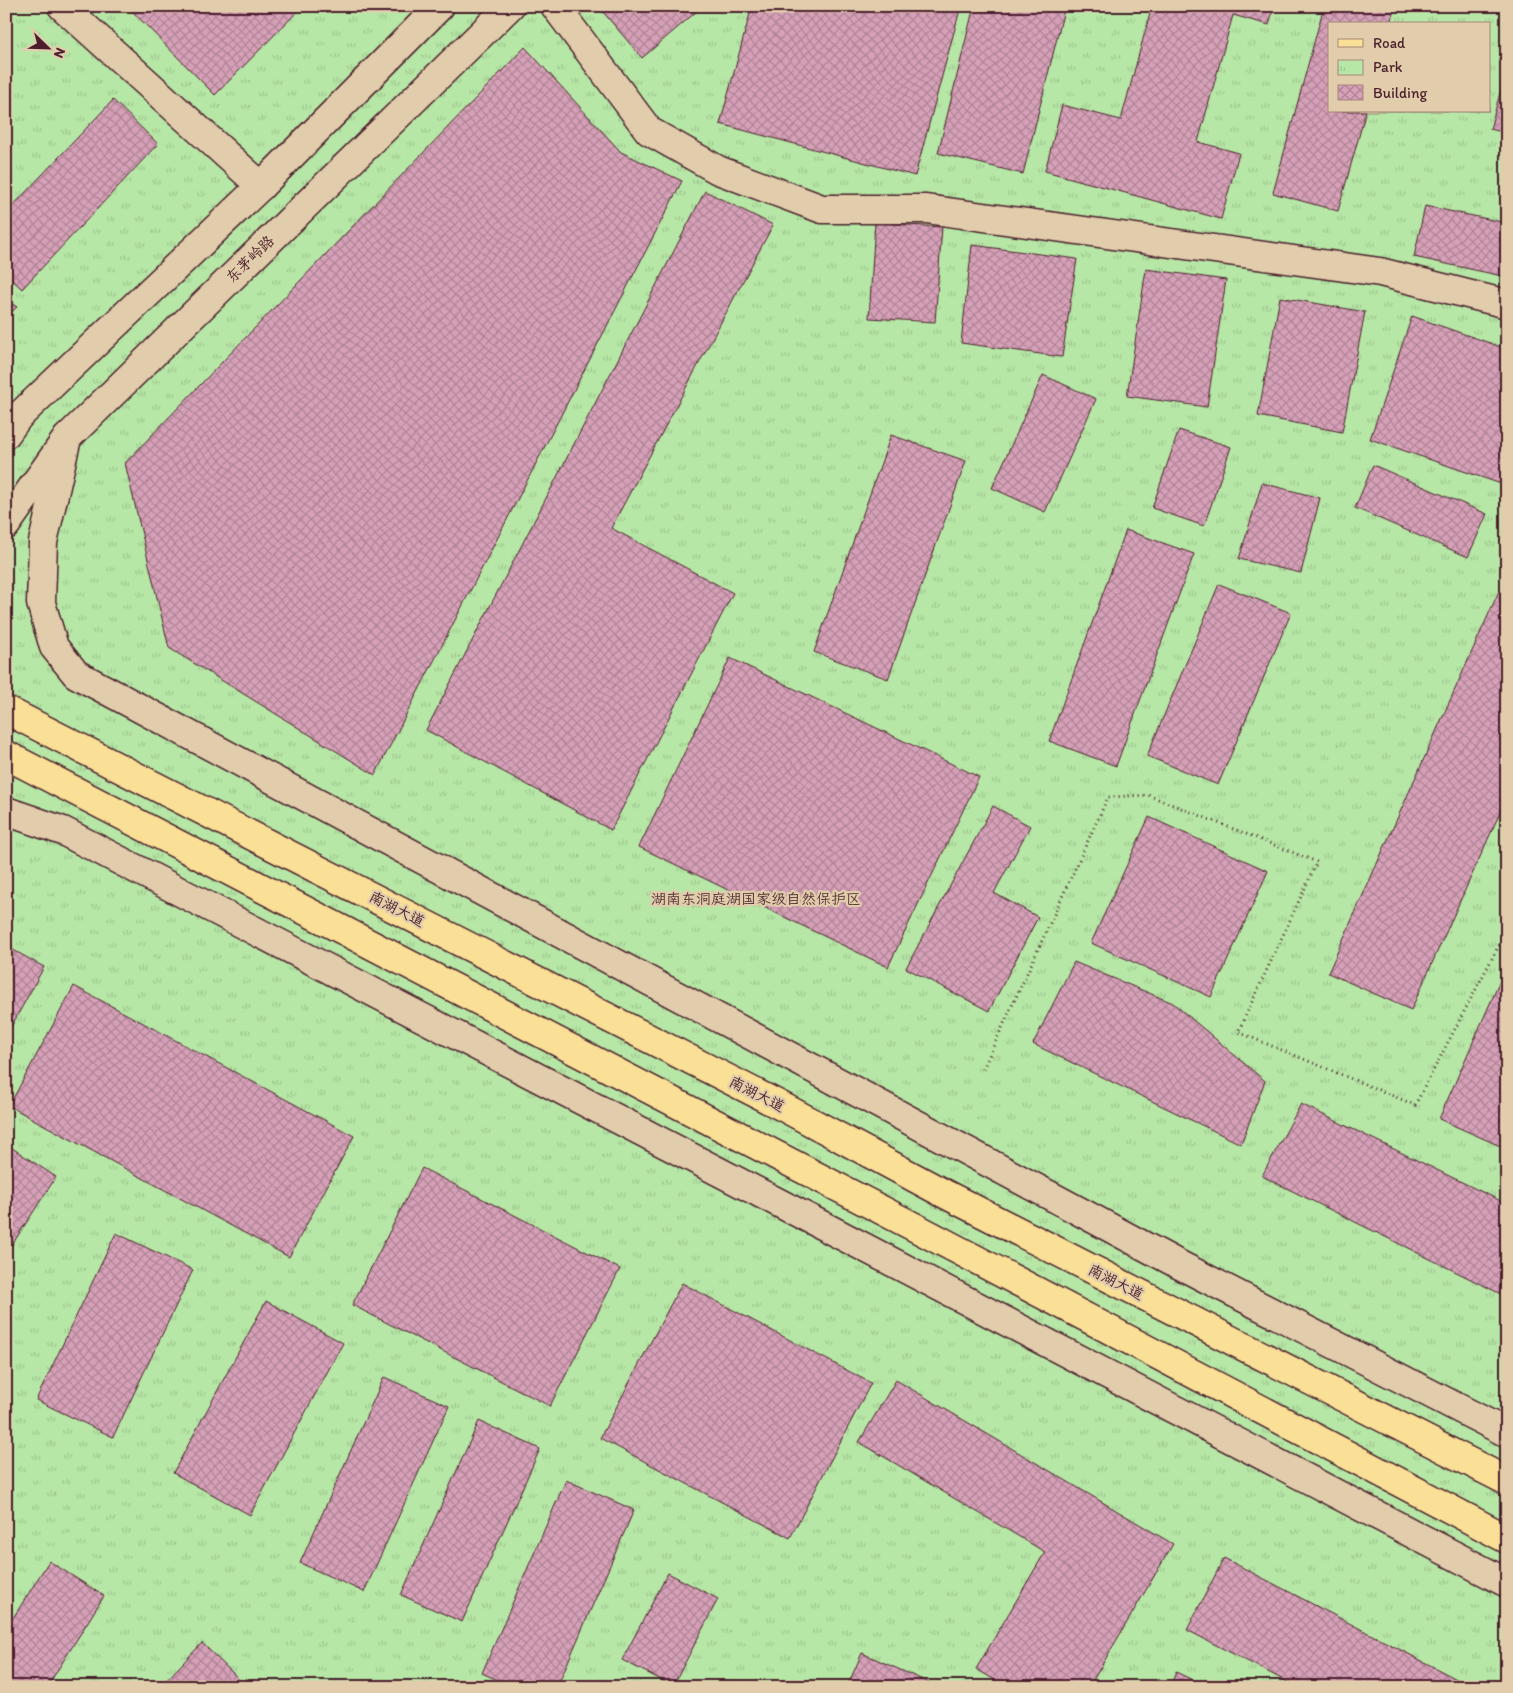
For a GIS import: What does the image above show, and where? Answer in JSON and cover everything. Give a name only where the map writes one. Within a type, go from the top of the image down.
[{"type":"main road","name":"南湖大道","points":[[6,710],[787,1109],[943,1193],[1507,1480]]},
{"type":"main road","points":[[6,755],[924,1232],[1507,1539]]},
{"type":"street","points":[[62,6],[261,186]]},
{"type":"street","points":[[10,425],[261,186],[440,6]]},
{"type":"street","name":"东茅岭路","points":[[6,525],[67,438],[510,6]]},
{"type":"street","points":[[555,6],[648,131],[718,170],[822,209],[926,209],[1380,272],[1507,304]]},
{"type":"street","points":[[67,438],[42,542],[41,603],[54,647],[76,674],[1168,1258],[1507,1433]]},
{"type":"street","points":[[6,811],[72,836],[765,1197],[1137,1388],[1507,1583]]},
{"type":"path","points":[[983,1069],[1108,797],[1148,795],[1317,862],[1238,1032],[1415,1105],[1507,930]]},
{"type":"green space","name":"湖南东洞庭湖国家级自然保护区","points":[[6,6],[1507,6],[1507,1687],[6,1687]]},
{"type":"building","points":[[127,6],[303,6],[215,95]]},
{"type":"building","points":[[598,6],[703,6],[642,58]]},
{"type":"building","points":[[752,6],[961,6],[915,176],[720,124]]},
{"type":"building","points":[[974,6],[1065,6],[1023,174],[938,153]]},
{"type":"building","points":[[1152,6],[1274,6],[1269,25],[1233,15],[1198,142],[1239,153],[1221,219],[1045,171],[1062,105],[1121,120]]},
{"type":"building","points":[[1324,6],[1395,6],[1391,22],[1328,22],[1328,112],[1366,112],[1338,211],[1273,193]]},
{"type":"building","points":[[525,47],[621,152],[682,181],[375,775],[169,648],[125,463]]},
{"type":"building","points":[[1507,68],[1507,133],[1490,129]]},
{"type":"building","points":[[113,100],[158,144],[22,289],[6,274],[6,213]]},
{"type":"building","points":[[705,191],[773,225],[611,528],[733,593],[611,830],[426,730]]},
{"type":"building","points":[[1425,206],[1507,223],[1507,277],[1414,257]]},
{"type":"building","points":[[875,223],[942,227],[935,322],[869,318]]},
{"type":"building","points":[[972,245],[1077,259],[1062,357],[961,343]]},
{"type":"building","points":[[1146,269],[1226,280],[1207,407],[1127,396]]},
{"type":"building","points":[[1280,297],[1365,312],[1342,432],[1258,416]]},
{"type":"building","points":[[6,300],[17,307],[6,317]]},
{"type":"building","points":[[1412,316],[1507,349],[1507,486],[1370,439]]},
{"type":"building","points":[[1043,375],[1096,399],[1045,512],[992,488]]},
{"type":"building","points":[[1179,430],[1231,447],[1204,526],[1152,508]]},
{"type":"building","points":[[891,435],[966,461],[888,679],[814,652]]},
{"type":"building","points":[[1373,465],[1487,514],[1468,557],[1355,508]]},
{"type":"building","points":[[1262,483],[1320,498],[1301,573],[1239,559]]},
{"type":"building","points":[[1126,530],[1194,554],[1116,766],[1049,741]]},
{"type":"building","points":[[1219,584],[1291,613],[1218,785],[1147,756]]},
{"type":"building","points":[[1499,591],[1507,594],[1507,797],[1411,1010],[1328,973]]},
{"type":"building","points":[[730,658],[979,777],[888,967],[639,847]]},
{"type":"building","points":[[993,806],[1030,826],[994,893],[1038,917],[989,1011],[906,968]]},
{"type":"building","points":[[1149,817],[1268,871],[1211,997],[1091,943]]},
{"type":"building","points":[[6,946],[44,967],[6,1036]]},
{"type":"building","points":[[1074,962],[1173,1003],[1265,1081],[1241,1144],[1033,1044]]},
{"type":"building","points":[[1507,965],[1507,1149],[1439,1119]]},
{"type":"building","points":[[74,986],[354,1136],[289,1257],[9,1106]]},
{"type":"building","points":[[1301,1104],[1507,1204],[1507,1297],[1262,1176]]},
{"type":"building","points":[[6,1144],[56,1177],[6,1254]]},
{"type":"building","points":[[422,1168],[620,1269],[550,1406],[352,1305]]},
{"type":"building","points":[[116,1233],[193,1270],[113,1437],[36,1400]]},
{"type":"building","points":[[682,1283],[871,1383],[790,1538],[600,1438]]},
{"type":"building","points":[[266,1301],[343,1343],[250,1515],[173,1473]]},
{"type":"building","points":[[384,1377],[449,1406],[364,1592],[300,1563]]},
{"type":"building","points":[[896,1380],[1173,1544],[1089,1687],[1007,1687],[976,1669],[1045,1552],[859,1442]]},
{"type":"building","points":[[479,1421],[540,1449],[462,1622],[401,1595]]},
{"type":"building","points":[[566,1480],[634,1510],[557,1687],[513,1687],[482,1673]]},
{"type":"building","points":[[1224,1558],[1472,1687],[1297,1687],[1187,1630]]},
{"type":"building","points":[[49,1561],[104,1596],[47,1687],[6,1687],[6,1629]]},
{"type":"building","points":[[668,1573],[718,1599],[673,1686],[622,1660]]},
{"type":"building","points":[[202,1643],[247,1687],[160,1687]]},
{"type":"building","points":[[862,1653],[932,1684],[930,1687],[847,1687]]},
{"type":"building","points":[[1176,1672],[1207,1687],[1170,1687]]}]
